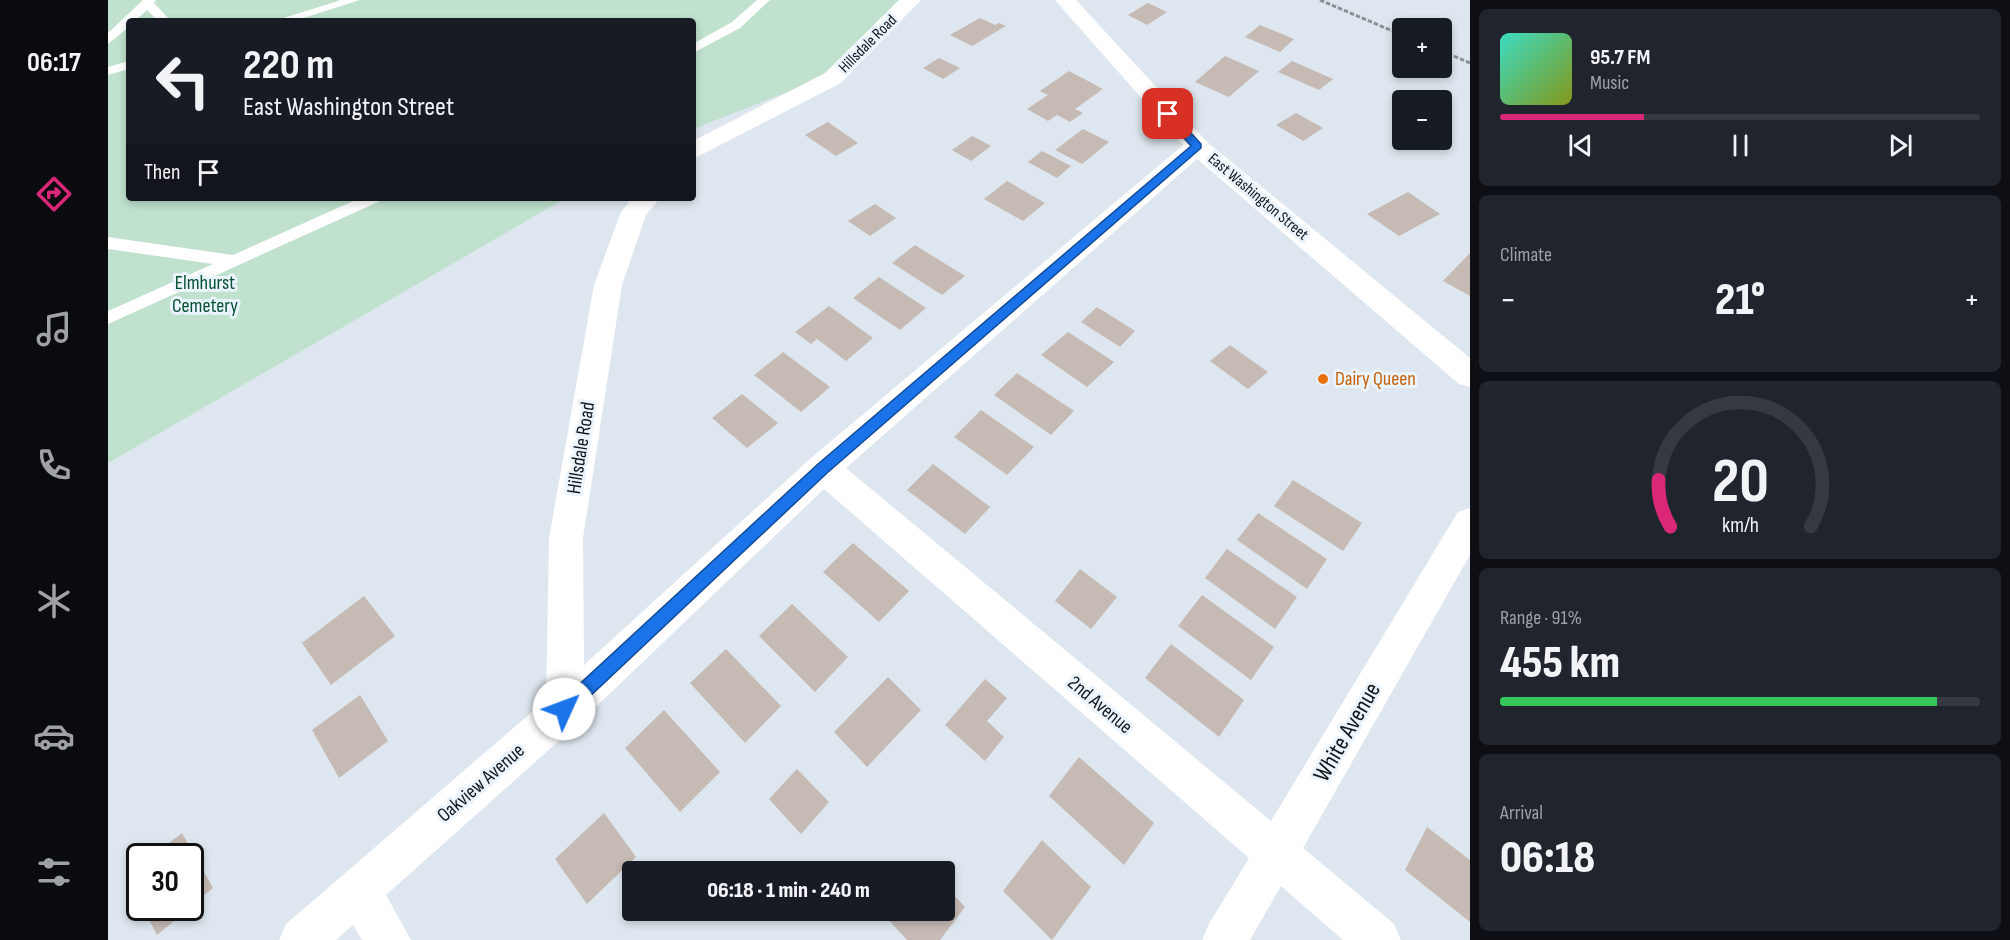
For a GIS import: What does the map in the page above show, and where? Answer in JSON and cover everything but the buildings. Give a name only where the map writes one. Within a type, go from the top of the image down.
[{"type":"street","name":"Hillsdale Road","points":[[696,149],[833,78],[911,0]]},
{"type":"street","name":"East Washington Street","points":[[1065,0],[1197,146],[1470,375]]},
{"type":"street","name":"Oakview Avenue","points":[[303,940],[564,709],[823,468],[1197,146]]},
{"type":"street","name":"Hillsdale Road","points":[[564,709],[566,538],[608,285],[634,212],[644,201]]},
{"type":"street","name":"2nd Avenue","points":[[823,468],[1378,940]]},
{"type":"street","name":"White Avenue","points":[[1225,940],[1470,523]]},
{"type":"street","points":[[357,890],[388,940]]},
{"type":"lane","points":[[291,18],[354,0]]},
{"type":"lane","points":[[696,47],[735,25],[764,0]]},
{"type":"lane","points":[[131,18],[148,2],[162,18]]},
{"type":"lane","points":[[108,40],[126,23]]},
{"type":"lane","points":[[108,71],[126,66]]},
{"type":"lane","points":[[108,318],[366,201]]},
{"type":"lane","points":[[108,243],[236,261]]},
{"type":"path","points":[[1320,0],[1392,31]]},
{"type":"path","points":[[1452,55],[1470,63]]},
{"type":"green space","name":"Elmhurst Cemetery","points":[[108,0],[904,0],[829,76],[696,128],[696,18],[126,18],[126,201],[561,201],[108,463]]},
{"type":"place","name":"Dairy Queen","points":[[1323,379]]},
{"type":"route","points":[[564,709],[823,468],[1197,146],[1168,114]]}]
